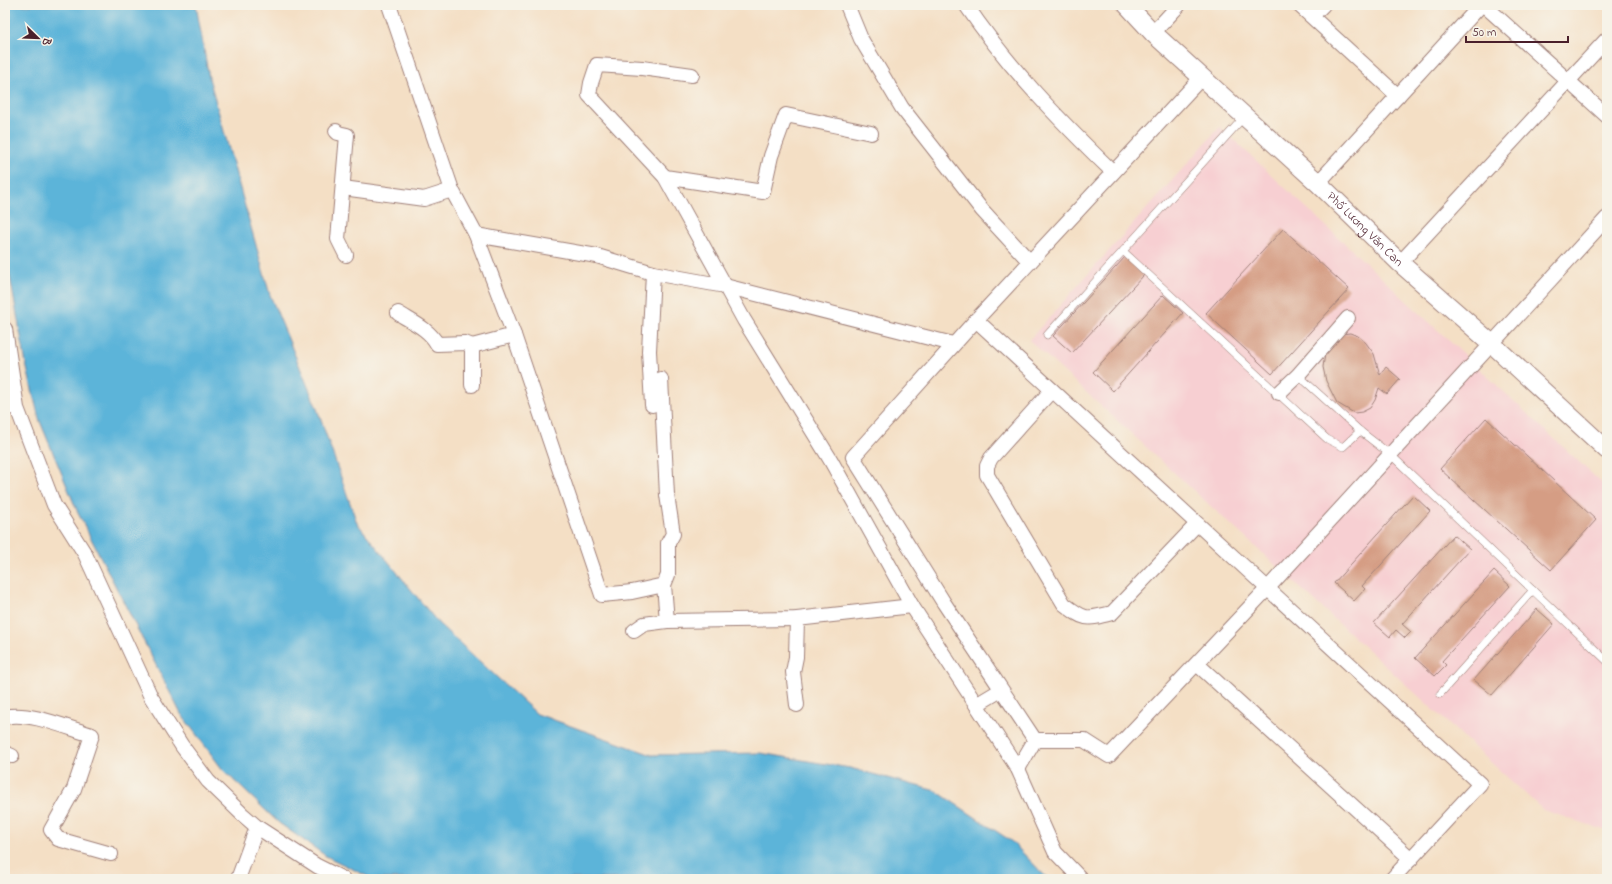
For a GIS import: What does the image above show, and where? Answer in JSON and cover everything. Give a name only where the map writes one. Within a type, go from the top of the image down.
[{"type":"street","points":[[389,5],[452,190],[476,235],[514,335],[602,595],[632,592],[664,585]]},
{"type":"street","points":[[847,5],[862,39],[902,108],[982,210],[1030,262]]},
{"type":"street","points":[[966,5],[1005,59],[1060,121],[1113,172]]},
{"type":"street","name":"Phố Lương Văn Can","points":[[1127,5],[1153,33],[1318,183],[1400,263],[1491,343],[1607,450]]},
{"type":"street","points":[[1153,33],[1179,5]]},
{"type":"street","points":[[1300,5],[1398,96]]},
{"type":"street","points":[[1312,16],[1323,5]]},
{"type":"street","points":[[1318,183],[1483,5],[1607,116]]},
{"type":"street","points":[[1400,263],[1607,38]]},
{"type":"street","points":[[692,75],[642,68],[597,65],[591,82],[589,95],[665,177],[725,286],[830,459],[912,606],[1018,768],[1055,852],[1081,879]]},
{"type":"street","points":[[830,459],[854,456],[953,344],[1201,78]]},
{"type":"street","points":[[665,177],[763,192],[771,156],[786,115],[872,133]]},
{"type":"street","points":[[336,131],[347,135],[338,239],[346,255]]},
{"type":"street","points":[[342,188],[424,199],[452,190]]},
{"type":"street","points":[[1035,740],[1084,740],[1109,756],[1267,589],[1607,218]]},
{"type":"street","points":[[476,235],[597,256],[653,273],[725,286],[953,344]]},
{"type":"street","points":[[653,273],[649,351],[654,431]]},
{"type":"street","points":[[398,313],[428,332],[436,344],[465,343],[472,346],[514,335]]},
{"type":"street","points":[[1279,393],[1298,375],[1348,318]]},
{"type":"street","points":[[976,320],[1480,784],[1392,879]]},
{"type":"street","points":[[5,329],[11,410],[54,505],[85,554],[151,697],[182,746],[208,781],[257,827],[317,866],[343,879]]},
{"type":"street","points":[[472,346],[472,385]]},
{"type":"street","points":[[661,379],[667,495],[673,534],[668,543],[668,575],[664,585],[667,621]]},
{"type":"street","points":[[1052,390],[991,458],[987,466],[987,475],[1064,604],[1082,618],[1096,618],[1112,613],[1197,524]]},
{"type":"street","points":[[854,456],[944,603],[1035,740]]},
{"type":"street","points":[[634,631],[644,624],[667,621],[797,619],[912,606]]},
{"type":"street","points":[[797,619],[796,657],[793,672],[798,705]]},
{"type":"street","points":[[1197,664],[1411,859]]},
{"type":"street","points":[[976,704],[1001,690]]},
{"type":"street","points":[[5,717],[13,715],[42,720],[92,735],[74,789],[51,830],[58,839],[111,854]]},
{"type":"street","points":[[1018,768],[1035,740]]},
{"type":"street","points":[[238,879],[257,827]]},
{"type":"lane","points":[[1047,335],[1244,117]]},
{"type":"lane","points":[[1123,251],[1279,393],[1327,439],[1343,447],[1360,431]]},
{"type":"lane","points":[[1298,375],[1360,431],[1391,455],[1607,661]]},
{"type":"lane","points":[[1440,694],[1533,590]]},
{"type":"shaded area","points":[[1220,127],[1607,488],[1607,831],[1543,810],[1029,340]]},
{"type":"water","points":[[5,5],[196,5],[209,78],[270,295],[316,406],[357,523],[439,624],[537,714],[652,755],[760,753],[850,768],[936,791],[1011,841],[1048,879],[373,879],[326,856],[279,823],[223,770],[181,714],[78,513],[39,419],[26,364],[5,250]]},
{"type":"building","points":[[1283,229],[1349,289],[1272,374],[1206,313]]},
{"type":"building","points":[[1125,257],[1144,275],[1072,353],[1053,336]]},
{"type":"building","points":[[1163,295],[1183,313],[1113,391],[1093,372]]},
{"type":"building","points":[[1350,333],[1358,336],[1366,343],[1374,354],[1380,375],[1386,367],[1400,379],[1387,394],[1379,388],[1375,400],[1370,408],[1362,412],[1354,413],[1337,403],[1326,381],[1323,367],[1325,354],[1341,334]]},
{"type":"building","points":[[1486,418],[1596,520],[1551,570],[1440,469]]},
{"type":"building","points":[[1413,495],[1430,511],[1362,586],[1365,589],[1354,601],[1334,583]]},
{"type":"building","points":[[1454,535],[1470,549],[1402,624],[1411,632],[1405,638],[1396,630],[1390,637],[1374,623]]},
{"type":"building","points":[[1494,571],[1510,586],[1442,661],[1446,665],[1435,676],[1415,658]]},
{"type":"building","points":[[1537,609],[1554,624],[1492,695],[1474,680]]}]
